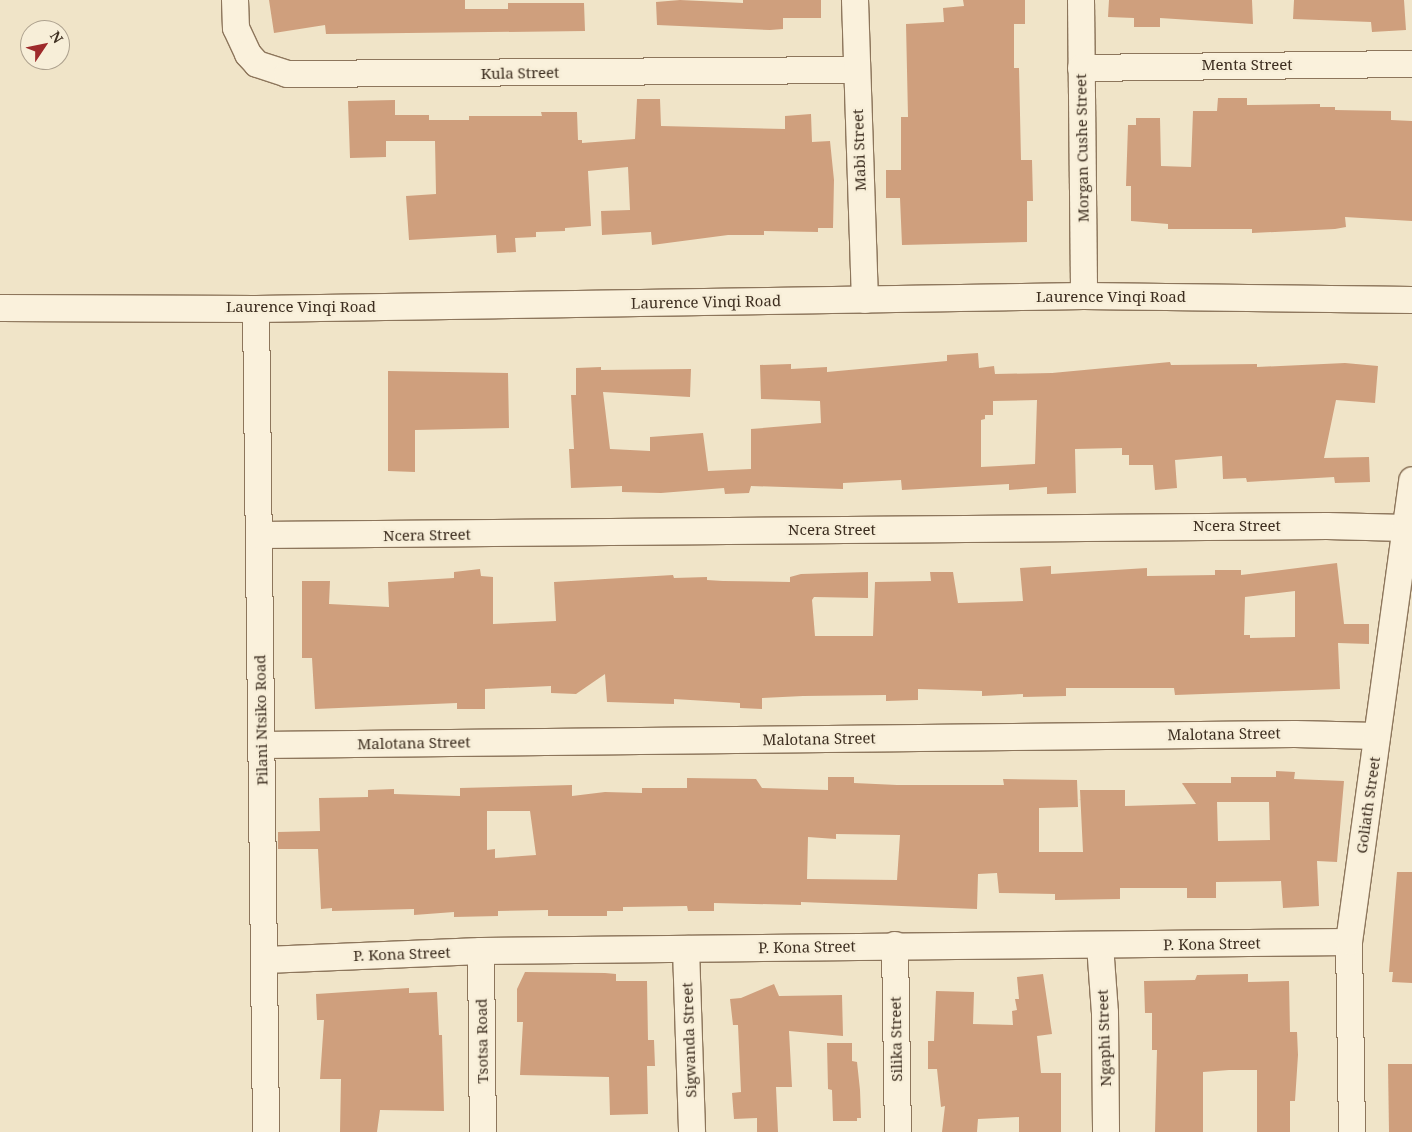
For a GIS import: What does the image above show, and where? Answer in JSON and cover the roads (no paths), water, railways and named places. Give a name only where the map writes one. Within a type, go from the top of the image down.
[{"type":"street","name":"Kula Street","points":[[235,0],[236,28],[248,54],[257,64],[287,74],[855,70]]},
{"type":"street","name":"Mabi Street","points":[[855,0],[855,70],[865,300]]},
{"type":"street","name":"Morgan Cushe Street","points":[[1081,0],[1084,296]]},
{"type":"street","name":"Menta Street","points":[[1081,68],[1412,64]]},
{"type":"street","name":"Laurence Vinqi Road","points":[[0,308],[256,309],[1084,296],[1412,300]]},
{"type":"street","name":"Pilani Ntsiko Road","points":[[256,309],[266,1132]]},
{"type":"street","name":"Goliath Street","points":[[1352,1132],[1349,942],[1412,480]]},
{"type":"street","name":"Ncera Street","points":[[259,535],[1317,526],[1406,528]]},
{"type":"street","name":"Malotana Street","points":[[261,745],[1276,734],[1377,736]]},
{"type":"street","name":"P. Kona Street","points":[[265,960],[481,950],[1349,942]]},
{"type":"street","name":"Silika Street","points":[[894,945],[898,1132]]},
{"type":"street","name":"Ngaphi Street","points":[[1100,945],[1105,1013],[1106,1132]]},
{"type":"street","name":"Sigwanda Street","points":[[686,949],[692,1132]]},
{"type":"street","name":"Tsotsa Road","points":[[481,950],[483,1132]]}]
